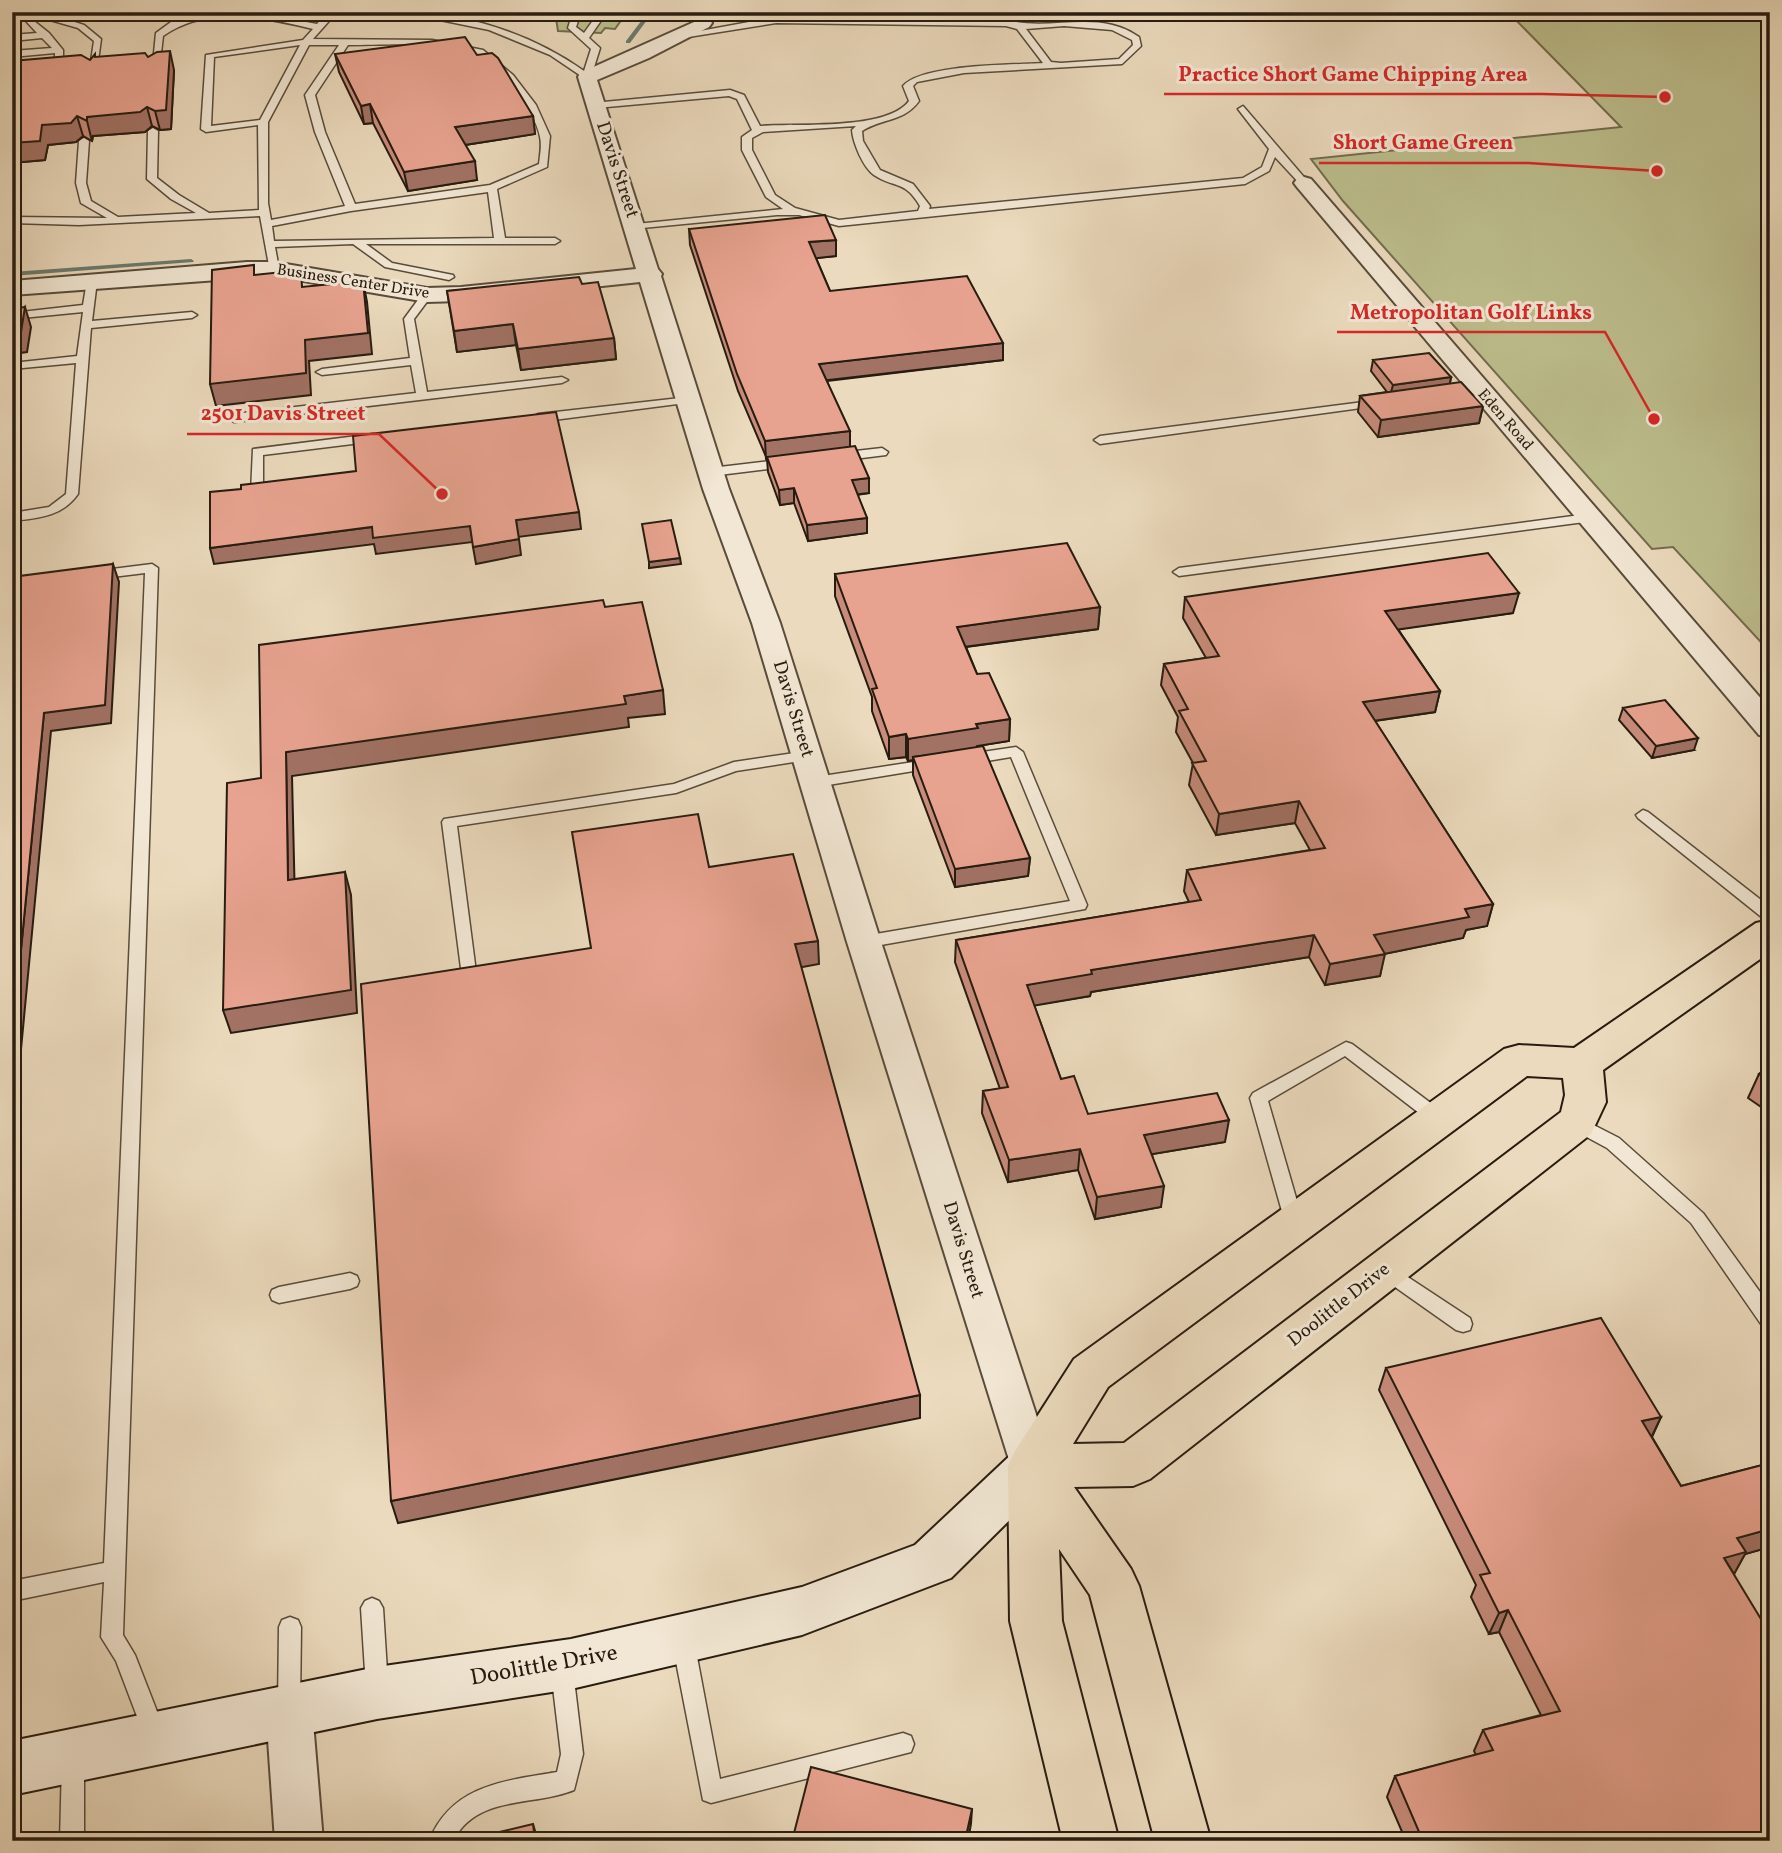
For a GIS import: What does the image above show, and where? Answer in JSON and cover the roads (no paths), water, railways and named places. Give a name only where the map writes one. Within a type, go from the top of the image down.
[{"type":"main road","points":[[1576,1123],[1586,1102],[1581,1064],[1767,935]]},
{"type":"main road","name":"Doolittle Drive","points":[[12,1768],[377,1693],[561,1665],[682,1639],[802,1611],[922,1568],[933,1562],[1032,1466],[1091,1373],[1519,1060],[1581,1064]]},
{"type":"main road","name":"Doolittle Drive","points":[[1032,1466],[1133,1464],[1576,1123]]},
{"type":"main road","name":"Davis Street","points":[[1032,1466],[1036,1621],[1091,1841]]},
{"type":"main road","name":"Davis Street","points":[[1032,1466],[1113,1586],[1183,1841]]},
{"type":"street","points":[[587,77],[703,23]]},
{"type":"street","name":"Davis Street","points":[[587,77],[711,472],[766,623],[864,942],[1032,1466]]},
{"type":"street","name":"Eden Road","points":[[1304,183],[1473,391],[1588,518],[1770,728]]},
{"type":"street","name":"Business Center Drive","points":[[12,288],[220,270],[274,269],[427,295],[461,294],[651,274]]},
{"type":"street","points":[[289,1710],[299,1841]]},
{"type":"lane","points":[[12,75],[60,70],[59,50],[46,35],[25,21],[60,12]]},
{"type":"lane","points":[[274,269],[266,218],[263,122],[306,42],[333,12]]},
{"type":"lane","points":[[405,12],[491,28],[554,52],[587,77],[596,48],[572,28],[577,12]]},
{"type":"lane","points":[[585,38],[603,12]]},
{"type":"lane","points":[[155,71],[159,35],[175,23],[189,18],[214,13],[247,13],[318,27]]},
{"type":"lane","points":[[46,16],[73,22],[90,30],[98,41],[93,74]]},
{"type":"lane","points":[[680,35],[776,20],[974,22],[1007,23],[1020,27],[1092,25],[1123,29],[1136,39],[1137,46],[1122,61],[964,70],[914,80],[908,86],[914,101],[906,111],[868,123],[757,130],[747,137],[747,150],[766,189],[771,197],[801,214]]},
{"type":"lane","points":[[1020,27],[1048,64],[1055,65]]},
{"type":"lane","points":[[12,38],[46,35]]},
{"type":"lane","points":[[12,220],[122,220],[208,216],[266,218],[492,188],[544,164],[545,136],[531,105],[510,77],[480,52],[432,43],[306,42],[210,55],[206,129],[263,122]]},
{"type":"lane","points":[[345,43],[310,95],[320,132],[351,208]]},
{"type":"lane","points":[[12,54],[59,50]]},
{"type":"lane","points":[[596,106],[730,93],[741,97],[757,130]]},
{"type":"lane","name":"Eden Road","points":[[1243,110],[1304,183]]},
{"type":"lane","points":[[868,123],[856,134],[876,172],[913,187],[925,206],[923,213]]},
{"type":"lane","points":[[153,131],[152,179],[174,197],[208,216]]},
{"type":"lane","points":[[84,141],[81,183],[86,204],[98,212],[122,220]]},
{"type":"lane","points":[[636,227],[777,212],[801,214],[839,223],[1245,181],[1266,169],[1274,149]]},
{"type":"lane","points":[[492,188],[500,241]]},
{"type":"lane","points":[[271,244],[355,241],[555,241]]},
{"type":"lane","points":[[355,241],[389,265],[449,277]]},
{"type":"lane","points":[[12,517],[53,510],[67,503],[72,494],[83,354],[92,281]]},
{"type":"lane","points":[[422,396],[410,319],[427,295]]},
{"type":"lane","points":[[12,316],[89,308]]},
{"type":"lane","points":[[86,325],[192,315]]},
{"type":"lane","points":[[12,366],[83,354]]},
{"type":"lane","points":[[322,372],[417,361]]},
{"type":"lane","points":[[234,418],[562,380]]},
{"type":"lane","points":[[530,419],[689,400]]},
{"type":"lane","points":[[1100,440],[1388,402]]},
{"type":"lane","points":[[257,492],[257,452],[379,437]]},
{"type":"lane","points":[[711,472],[883,452]]},
{"type":"lane","points":[[1179,572],[1588,518]]},
{"type":"lane","points":[[76,578],[152,568],[112,1637],[124,1656],[156,1738]]},
{"type":"lane","points":[[468,972],[449,822],[676,788],[734,767],[812,769],[1016,752],[1079,905],[864,942]]},
{"type":"lane","points":[[1643,815],[1767,935]]},
{"type":"lane","points":[[1294,1222],[1259,1098],[1346,1048],[1438,1118]]},
{"type":"lane","points":[[1576,1123],[1613,1143],[1697,1218],[1770,1321]]},
{"type":"lane","points":[[1385,1270],[1463,1324]]},
{"type":"lane","points":[[279,1295],[350,1281]]},
{"type":"lane","points":[[12,1591],[114,1570]]},
{"type":"lane","points":[[372,1608],[377,1693]]},
{"type":"lane","points":[[289,1710],[290,1627]]},
{"type":"lane","points":[[682,1639],[711,1792],[903,1744]]},
{"type":"lane","points":[[440,1841],[461,1811],[488,1796],[566,1782],[572,1754],[561,1665]]},
{"type":"lane","points":[[72,1841],[73,1755]]},
{"type":"waterway","points":[[628,42],[651,12]]},
{"type":"waterway","points":[[12,274],[191,261]]},
{"type":"place","name":"Practice Short Game Chipping Area","points":[[1665,97]]},
{"type":"place","name":"Short Game Green","points":[[1657,171]]},
{"type":"place","name":"Metropolitan Golf Links","points":[[1654,419]]},
{"type":"place","name":"2501 Davis Street","points":[[442,494]]}]
